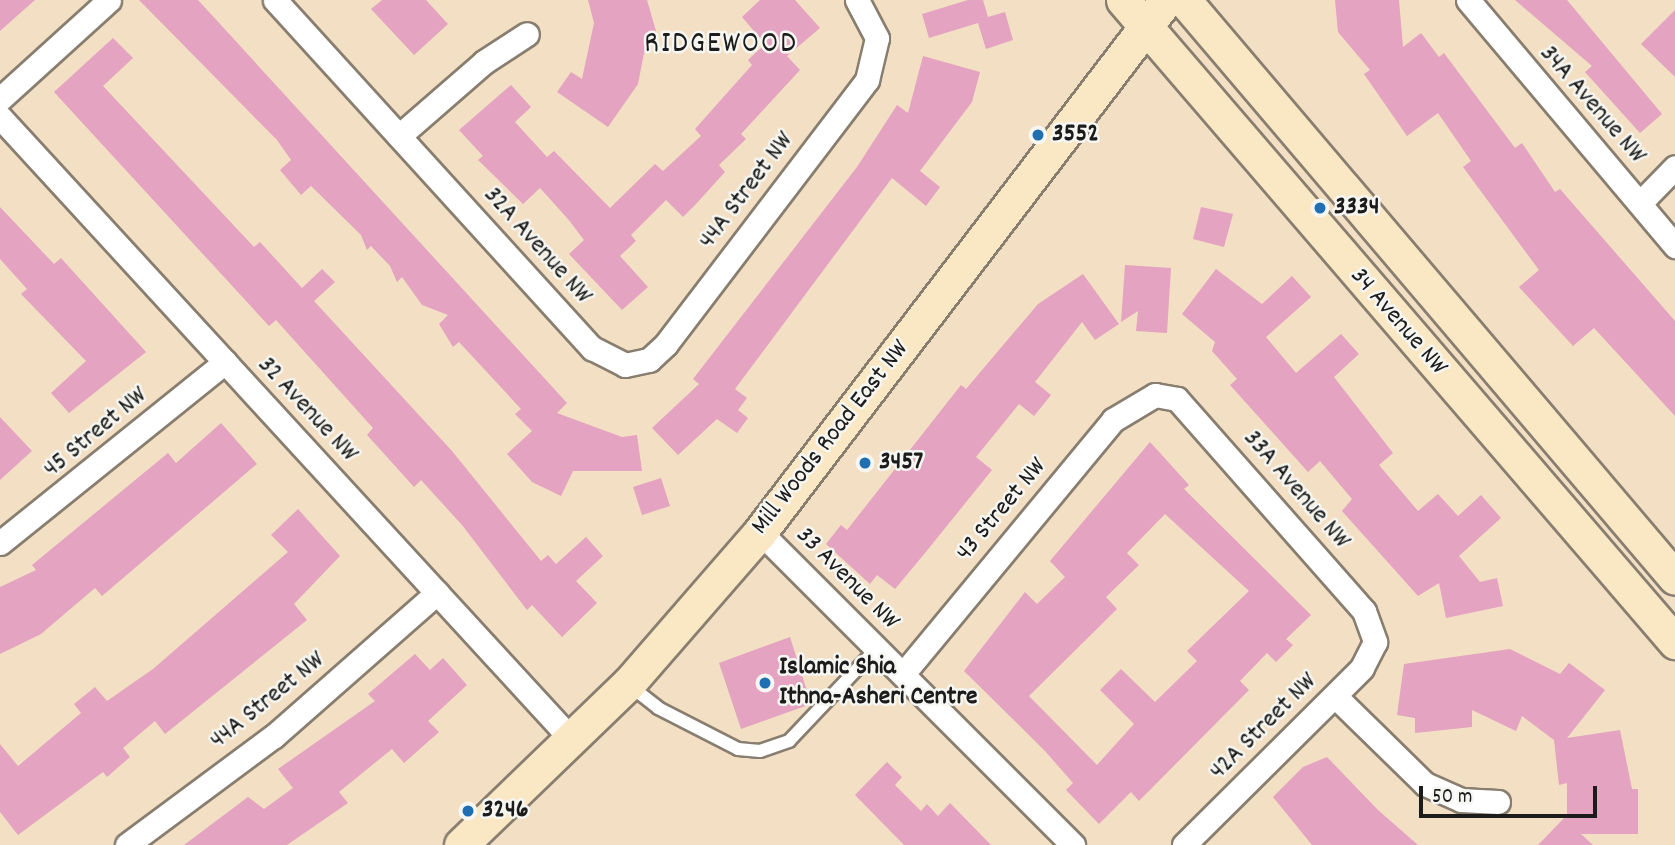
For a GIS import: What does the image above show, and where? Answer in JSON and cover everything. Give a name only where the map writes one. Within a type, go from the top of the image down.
[{"type":"main road","name":"34 Avenue NW","points":[[1123,0],[1675,642]]},
{"type":"main road","name":"Mill Woods Road East NW","points":[[461,845],[573,741],[628,684],[760,532],[1166,0]]},
{"type":"main road","name":"34 Avenue NW","points":[[1184,0],[1675,578]]},
{"type":"street","points":[[0,99],[108,0]]},
{"type":"street","name":"32A Avenue NW","points":[[275,0],[592,348],[614,363],[649,360]]},
{"type":"street","name":"44A Street NW","points":[[649,360],[867,80],[878,50],[874,26],[857,0]]},
{"type":"street","name":"34A Avenue NW","points":[[1468,0],[1675,246]]},
{"type":"street","points":[[399,136],[484,62],[527,34]]},
{"type":"street","name":"32 Avenue NW","points":[[0,117],[573,741]]},
{"type":"street","points":[[1640,203],[1675,167]]},
{"type":"street","name":"45 Street NW","points":[[0,543],[225,362]]},
{"type":"street","name":"33A Avenue NW","points":[[1155,395],[1177,399],[1193,413],[1364,611],[1375,642]]},
{"type":"street","name":"43 Street NW","points":[[903,674],[1113,420],[1155,395]]},
{"type":"street","name":"33 Avenue NW","points":[[760,532],[1073,845]]},
{"type":"street","name":"44A Street NW","points":[[127,845],[274,736],[437,593]]},
{"type":"street","name":"42A Street NW","points":[[1184,845],[1362,668],[1375,642]]},
{"type":"street","points":[[1335,696],[1425,784],[1461,800],[1499,802]]},
{"type":"lane","points":[[628,684],[658,708],[738,749],[760,751],[789,741],[877,648]]},
{"type":"building","points":[[0,0],[35,0],[0,31]]},
{"type":"building","points":[[139,0],[198,0],[567,403],[557,413],[622,437],[637,435],[642,471],[573,471],[561,496],[532,482],[507,454],[532,431],[515,414],[521,409],[459,342],[453,347],[439,324],[448,315],[422,305],[402,277],[397,282],[390,266],[371,246],[367,250],[361,235],[311,186],[301,195],[280,170],[291,160],[277,140]]},
{"type":"building","points":[[382,0],[426,0],[448,24],[414,55],[371,9]]},
{"type":"building","points":[[588,0],[647,0],[656,31],[657,40],[646,43],[638,84],[608,127],[557,92],[571,72],[582,79],[594,23]]},
{"type":"building","points":[[760,0],[795,0],[820,28],[787,56],[800,70],[741,134],[746,139],[719,165],[725,172],[696,204],[683,217],[666,200],[631,235],[636,241],[620,256],[648,287],[622,310],[569,254],[584,240],[540,188],[523,204],[478,160],[483,156],[459,130],[511,85],[531,107],[515,122],[547,157],[554,151],[610,208],[655,164],[663,171],[701,136],[695,129],[752,65],[748,60],[765,44],[742,17]]},
{"type":"building","points":[[968,0],[983,0],[988,17],[1005,12],[1013,40],[986,49],[978,23],[929,38],[922,14]]},
{"type":"building","points":[[1335,0],[1399,0],[1403,47],[1421,33],[1439,57],[1444,53],[1515,148],[1522,143],[1555,192],[1560,189],[1675,321],[1675,416],[1594,328],[1573,346],[1519,287],[1539,270],[1463,167],[1471,161],[1438,113],[1407,136],[1364,74],[1370,70],[1338,32]]},
{"type":"building","points":[[1515,0],[1567,0],[1662,114],[1640,133],[1585,72],[1592,66]]},
{"type":"building","points":[[1675,10],[1675,77],[1641,44]]},
{"type":"building","points":[[113,38],[133,58],[103,86],[254,247],[260,242],[302,288],[322,269],[335,282],[314,301],[452,451],[541,561],[548,555],[556,564],[586,537],[603,556],[576,581],[597,603],[562,637],[532,605],[527,610],[462,525],[421,480],[414,487],[367,435],[373,428],[276,320],[269,326],[54,92]]},
{"type":"building","points":[[923,56],[980,72],[972,102],[920,171],[940,187],[926,206],[892,178],[735,389],[747,398],[738,410],[748,418],[737,433],[717,419],[678,455],[652,428],[699,384],[693,379],[857,167],[897,105],[908,113]]},
{"type":"building","points":[[0,207],[54,264],[61,258],[146,352],[69,413],[51,393],[86,361],[21,294],[27,289],[0,259]]},
{"type":"building","points":[[1201,207],[1233,214],[1224,247],[1193,239]]},
{"type":"building","points":[[1125,265],[1171,268],[1167,333],[1136,331],[1138,311],[1121,322]]},
{"type":"building","points":[[1216,269],[1262,304],[1292,276],[1311,297],[1266,337],[1296,373],[1341,334],[1359,354],[1334,377],[1393,453],[1379,465],[1418,511],[1438,494],[1458,516],[1481,495],[1501,518],[1459,556],[1480,582],[1497,578],[1503,606],[1446,618],[1439,583],[1418,596],[1342,511],[1352,499],[1320,461],[1308,472],[1230,385],[1237,379],[1212,351],[1215,342],[1182,314]]},
{"type":"building","points":[[1083,274],[1119,324],[1095,340],[1082,322],[1035,382],[1051,395],[1034,416],[1019,404],[976,457],[992,470],[925,553],[895,589],[877,575],[870,584],[826,544],[841,525],[847,530],[961,385],[966,389],[1038,304]]},
{"type":"building","points":[[0,417],[32,451],[0,480]]},
{"type":"building","points":[[221,423],[257,464],[102,596],[95,588],[41,634],[0,654],[0,587],[36,570],[32,565],[168,453],[176,463]]},
{"type":"building","points":[[1150,442],[1189,485],[1184,489],[1311,615],[1286,639],[1293,645],[1276,662],[1267,653],[1240,681],[1249,690],[1139,801],[1131,792],[1099,824],[1066,790],[1073,783],[1045,751],[964,671],[1025,592],[1037,604],[1065,577],[1050,561]],"holes":[[[1165,514],[1249,591],[1187,651],[1197,661],[1155,702],[1121,669],[1100,690],[1134,724],[1097,765],[1029,696],[1117,609],[1106,597],[1139,565],[1127,553]]]},
{"type":"building","points":[[661,478],[670,506],[642,515],[633,487]]},
{"type":"building","points":[[298,509],[340,556],[294,604],[307,620],[165,734],[155,721],[123,748],[130,757],[107,777],[103,772],[18,835],[0,812],[0,744],[18,766],[81,713],[74,704],[95,687],[107,701],[153,669],[288,552],[271,535]]},
{"type":"building","name":"Islamic Shia Ithna-Asheri Centre","points":[[790,637],[811,704],[741,729],[719,663]]},
{"type":"building","points":[[1510,649],[1560,674],[1569,663],[1605,690],[1567,738],[1620,730],[1632,789],[1638,789],[1638,834],[1581,834],[1593,845],[1538,845],[1567,815],[1567,783],[1559,785],[1554,740],[1522,716],[1516,731],[1472,710],[1472,727],[1415,733],[1415,718],[1397,715],[1404,664]]},
{"type":"building","points":[[415,654],[430,670],[443,658],[467,685],[428,721],[439,732],[404,763],[392,749],[339,792],[348,803],[287,845],[184,845],[248,797],[264,809],[293,788],[278,769],[375,701],[368,694]]},
{"type":"building","points":[[1327,757],[1378,810],[1418,845],[1312,845],[1273,797],[1303,767]]},
{"type":"building","points":[[887,762],[902,777],[895,785],[921,811],[927,804],[938,816],[950,803],[991,845],[904,845],[855,795]]},
{"type":"place","name":"3552","points":[[1038,135]]},
{"type":"place","name":"3334","points":[[1320,208]]},
{"type":"place","name":"3457","points":[[865,463]]},
{"type":"place","name":"Islamic Shia Ithna-Asheri Centre","points":[[765,683]]},
{"type":"place","name":"3246","points":[[468,811]]},
{"type":"district","name":"RIDGEWOOD","points":[[721,46]]}]
